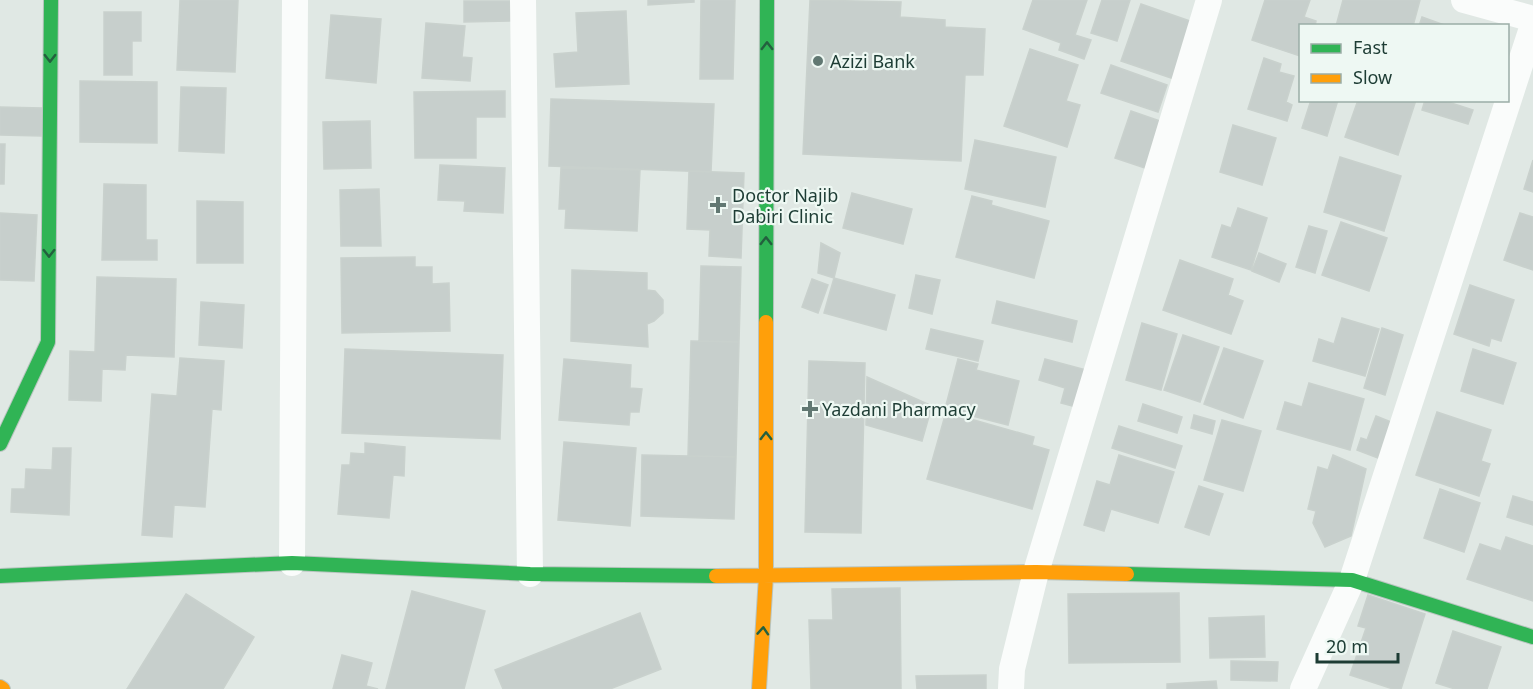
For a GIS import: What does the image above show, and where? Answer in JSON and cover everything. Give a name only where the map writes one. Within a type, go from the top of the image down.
[{"type":"street","points":[[0,444],[48,342],[51,0]]},
{"type":"street","points":[[292,563],[295,0]]},
{"type":"street","points":[[523,0],[530,574]]},
{"type":"street","points":[[759,689],[766,576],[767,0]]},
{"type":"street","points":[[1011,689],[1012,669],[1035,572],[1209,0]]},
{"type":"street","points":[[1464,0],[1533,19]]},
{"type":"street","points":[[1509,99],[1533,25]]},
{"type":"street","points":[[1303,689],[1352,580],[1508,102]]},
{"type":"street","points":[[0,576],[292,563],[530,574],[766,576],[1035,572],[1352,580],[1533,638]]},
{"type":"building","points":[[180,0],[238,0],[235,72],[177,70]]},
{"type":"building","points":[[648,0],[694,0],[694,2],[648,5]]},
{"type":"building","points":[[701,0],[735,0],[733,79],[700,79]]},
{"type":"building","points":[[810,0],[901,2],[900,17],[945,20],[945,27],[985,29],[983,75],[965,75],[961,161],[803,154]]},
{"type":"building","points":[[1033,0],[1087,0],[1075,35],[1091,40],[1084,59],[1059,50],[1061,43],[1023,29]]},
{"type":"building","points":[[1102,0],[1130,0],[1117,41],[1091,33]]},
{"type":"building","points":[[1265,0],[1310,0],[1304,17],[1316,21],[1315,24],[1299,24],[1299,56],[1252,40]]},
{"type":"building","points":[[1343,0],[1420,0],[1414,24],[1337,24]]},
{"type":"building","points":[[464,1],[510,1],[511,21],[464,22]]},
{"type":"building","points":[[1141,4],[1190,21],[1179,54],[1185,56],[1177,80],[1121,61]]},
{"type":"building","points":[[626,11],[629,84],[556,87],[554,54],[578,52],[576,13]]},
{"type":"building","points":[[104,12],[141,12],[141,41],[132,41],[132,75],[104,75]]},
{"type":"building","points":[[331,15],[381,19],[376,83],[326,78]]},
{"type":"building","points":[[1422,17],[1441,24],[1420,24]]},
{"type":"building","points":[[426,23],[465,26],[462,57],[472,58],[470,81],[422,78]]},
{"type":"building","points":[[1030,49],[1078,65],[1066,101],[1080,105],[1067,147],[1004,126]]},
{"type":"building","points":[[1264,58],[1281,64],[1279,72],[1294,76],[1286,102],[1292,105],[1287,121],[1248,109]]},
{"type":"building","points":[[1111,65],[1167,85],[1158,112],[1101,93]]},
{"type":"building","points":[[80,81],[157,82],[157,143],[80,142]]},
{"type":"building","points":[[181,87],[226,88],[224,153],[179,151]]},
{"type":"building","points":[[505,91],[505,117],[476,117],[476,158],[415,158],[414,92]]},
{"type":"building","points":[[551,99],[714,104],[711,172],[549,166]]},
{"type":"building","points":[[1310,102],[1337,102],[1327,136],[1302,128]]},
{"type":"building","points":[[1357,102],[1415,102],[1398,155],[1345,137]]},
{"type":"building","points":[[1424,102],[1448,102],[1473,110],[1468,124],[1422,110]]},
{"type":"building","points":[[0,107],[42,108],[41,136],[0,135]]},
{"type":"building","points":[[1131,111],[1160,121],[1145,168],[1115,158]]},
{"type":"building","points":[[370,121],[371,168],[324,169],[323,122]]},
{"type":"building","points":[[1233,125],[1276,138],[1262,185],[1220,172]]},
{"type":"building","points":[[975,140],[1056,157],[1045,207],[965,189]]},
{"type":"building","points":[[0,144],[5,144],[4,184],[0,184]]},
{"type":"building","points":[[1340,157],[1401,176],[1384,231],[1324,212]]},
{"type":"building","points":[[1533,160],[1533,192],[1524,189]]},
{"type":"building","points":[[440,165],[505,168],[503,213],[464,211],[465,201],[438,200]]},
{"type":"building","points":[[561,168],[640,170],[637,231],[565,228],[566,209],[559,209]]},
{"type":"building","points":[[689,171],[744,173],[741,258],[709,256],[710,230],[687,229]]},
{"type":"building","points":[[104,184],[146,185],[146,240],[157,240],[157,260],[102,260]]},
{"type":"building","points":[[379,189],[381,246],[341,246],[340,190]]},
{"type":"building","points":[[852,193],[912,209],[903,244],[843,228]]},
{"type":"building","points":[[972,196],[992,201],[991,205],[1049,221],[1034,278],[956,257]]},
{"type":"building","points":[[197,201],[243,202],[243,263],[197,263]]},
{"type":"building","points":[[1238,208],[1267,218],[1251,270],[1212,257],[1222,225],[1231,228]]},
{"type":"building","points":[[0,213],[37,215],[34,281],[0,280]]},
{"type":"building","points":[[1520,213],[1533,217],[1533,270],[1504,260]]},
{"type":"building","points":[[1341,222],[1387,238],[1369,291],[1322,275]]},
{"type":"building","points":[[1309,226],[1327,231],[1315,273],[1296,267]]},
{"type":"building","points":[[821,243],[840,253],[834,278],[818,273]]},
{"type":"building","points":[[1259,253],[1286,264],[1279,282],[1252,271]]},
{"type":"building","points":[[415,257],[415,267],[432,267],[432,284],[449,283],[450,331],[342,333],[341,258]]},
{"type":"building","points":[[1180,260],[1233,279],[1228,295],[1243,301],[1231,334],[1163,310]]},
{"type":"building","points":[[701,266],[741,267],[739,342],[699,341]]},
{"type":"building","points":[[572,270],[647,273],[647,290],[655,291],[663,300],[663,313],[647,324],[648,347],[571,341]]},
{"type":"building","points":[[916,275],[940,280],[932,314],[909,308]]},
{"type":"building","points":[[97,277],[176,279],[174,357],[126,355],[125,370],[102,369],[101,401],[69,400],[70,351],[95,352]]},
{"type":"building","points":[[834,278],[895,295],[886,330],[824,313]]},
{"type":"building","points":[[812,279],[828,285],[818,313],[802,307]]},
{"type":"building","points":[[1470,285],[1514,300],[1501,341],[1491,338],[1489,346],[1454,334]]},
{"type":"building","points":[[997,301],[1077,321],[1072,342],[992,323]]},
{"type":"building","points":[[201,302],[244,305],[242,348],[199,345]]},
{"type":"building","points":[[1342,318],[1379,329],[1365,376],[1313,361],[1319,339],[1334,344]]},
{"type":"building","points":[[1142,323],[1177,334],[1161,390],[1126,380]]},
{"type":"building","points":[[1382,328],[1403,335],[1385,395],[1364,388]]},
{"type":"building","points":[[931,329],[983,341],[978,361],[926,349]]},
{"type":"building","points":[[1183,335],[1219,347],[1200,402],[1164,390]]},
{"type":"building","points":[[691,341],[739,342],[736,457],[688,456]]},
{"type":"building","points":[[1224,348],[1263,361],[1243,418],[1204,404]]},
{"type":"building","points":[[345,349],[503,355],[500,439],[342,433]]},
{"type":"building","points":[[1473,349],[1516,363],[1503,404],[1461,391]]},
{"type":"building","points":[[180,358],[224,361],[221,410],[212,409],[205,507],[174,505],[172,537],[142,535],[152,394],[177,396]]},
{"type":"building","points":[[564,359],[631,365],[630,388],[642,389],[639,412],[630,412],[629,425],[559,420]]},
{"type":"building","points":[[958,359],[978,364],[976,370],[1019,381],[1008,425],[945,409]]},
{"type":"building","points":[[1045,359],[1090,371],[1080,408],[1061,403],[1065,388],[1039,380]]},
{"type":"building","points":[[809,361],[865,363],[861,533],[805,532]]},
{"type":"building","points":[[867,377],[932,406],[922,441],[866,425]]},
{"type":"building","points":[[1309,383],[1364,399],[1350,450],[1277,429],[1285,402],[1302,407]]},
{"type":"building","points":[[1143,404],[1182,417],[1177,433],[1138,421]]},
{"type":"building","points":[[946,412],[1034,437],[1032,445],[1049,450],[1032,509],[927,479]]},
{"type":"building","points":[[1437,412],[1491,430],[1481,461],[1490,464],[1479,496],[1416,475]]},
{"type":"building","points":[[1194,415],[1215,421],[1212,434],[1191,428]]},
{"type":"building","points":[[1376,416],[1391,422],[1378,458],[1357,450],[1361,438],[1367,440]]},
{"type":"building","points":[[1222,420],[1261,431],[1243,491],[1204,480]]},
{"type":"building","points":[[1119,426],[1182,446],[1175,468],[1112,448]]},
{"type":"building","points":[[564,442],[636,448],[630,526],[558,520]]},
{"type":"building","points":[[365,443],[405,447],[404,476],[393,475],[389,518],[338,514],[342,465],[350,465],[351,453],[365,454]]},
{"type":"building","points":[[53,448],[71,448],[69,515],[11,512],[12,489],[25,489],[26,469],[52,470]]},
{"type":"building","points":[[642,455],[736,457],[734,519],[641,516]]},
{"type":"building","points":[[1119,455],[1174,472],[1158,523],[1111,509],[1104,531],[1084,525],[1097,481],[1110,485]]},
{"type":"building","points":[[1333,455],[1366,469],[1351,536],[1325,547],[1313,523],[1316,511],[1308,509],[1318,467],[1328,470]]},
{"type":"building","points":[[1199,486],[1223,494],[1209,535],[1185,527]]},
{"type":"building","points":[[1440,489],[1480,503],[1464,552],[1424,538]]},
{"type":"building","points":[[1513,496],[1533,502],[1533,525],[1507,517]]},
{"type":"building","points":[[1506,537],[1533,546],[1533,601],[1467,579],[1480,544],[1501,551]]},
{"type":"building","points":[[900,588],[901,689],[811,689],[809,620],[833,620],[832,589]]},
{"type":"building","points":[[412,591],[485,611],[464,689],[386,689]]},
{"type":"building","points":[[1179,593],[1180,662],[1069,663],[1068,594]]},
{"type":"building","points":[[186,594],[254,637],[223,689],[127,689]]},
{"type":"building","points":[[1368,595],[1425,614],[1401,689],[1393,689],[1350,675],[1366,628],[1358,626]]},
{"type":"building","points":[[640,613],[661,669],[610,689],[503,689],[495,670]]},
{"type":"building","points":[[1264,616],[1265,657],[1210,658],[1209,618]]},
{"type":"building","points":[[1453,631],[1501,647],[1487,689],[1455,689],[1436,683]]},
{"type":"building","points":[[342,655],[372,663],[366,686],[378,689],[333,689]]},
{"type":"building","points":[[1231,661],[1278,662],[1277,681],[1231,680]]},
{"type":"building","points":[[986,675],[986,689],[917,689],[916,676]]},
{"type":"building","points":[[1216,681],[1217,689],[1167,689],[1167,684]]},
{"type":"traffic: fast","points":[[0,444],[48,342],[51,0]]},
{"type":"traffic: fast","points":[[766,322],[767,0]]},
{"type":"traffic: fast","points":[[0,576],[292,563],[530,574],[716,576]]},
{"type":"traffic: fast","points":[[1127,574],[1352,580],[1533,637]]},
{"type":"traffic: slow","points":[[759,689],[766,576],[766,322]]},
{"type":"traffic: slow","points":[[716,576],[1036,572],[1127,574]]},
{"type":"place","name":"Azizi Bank","points":[[818,61]]},
{"type":"place","name":"Doctor Najib Dabiri Clinic","points":[[718,205]]},
{"type":"place","name":"Yazdani Pharmacy","points":[[810,409]]}]
